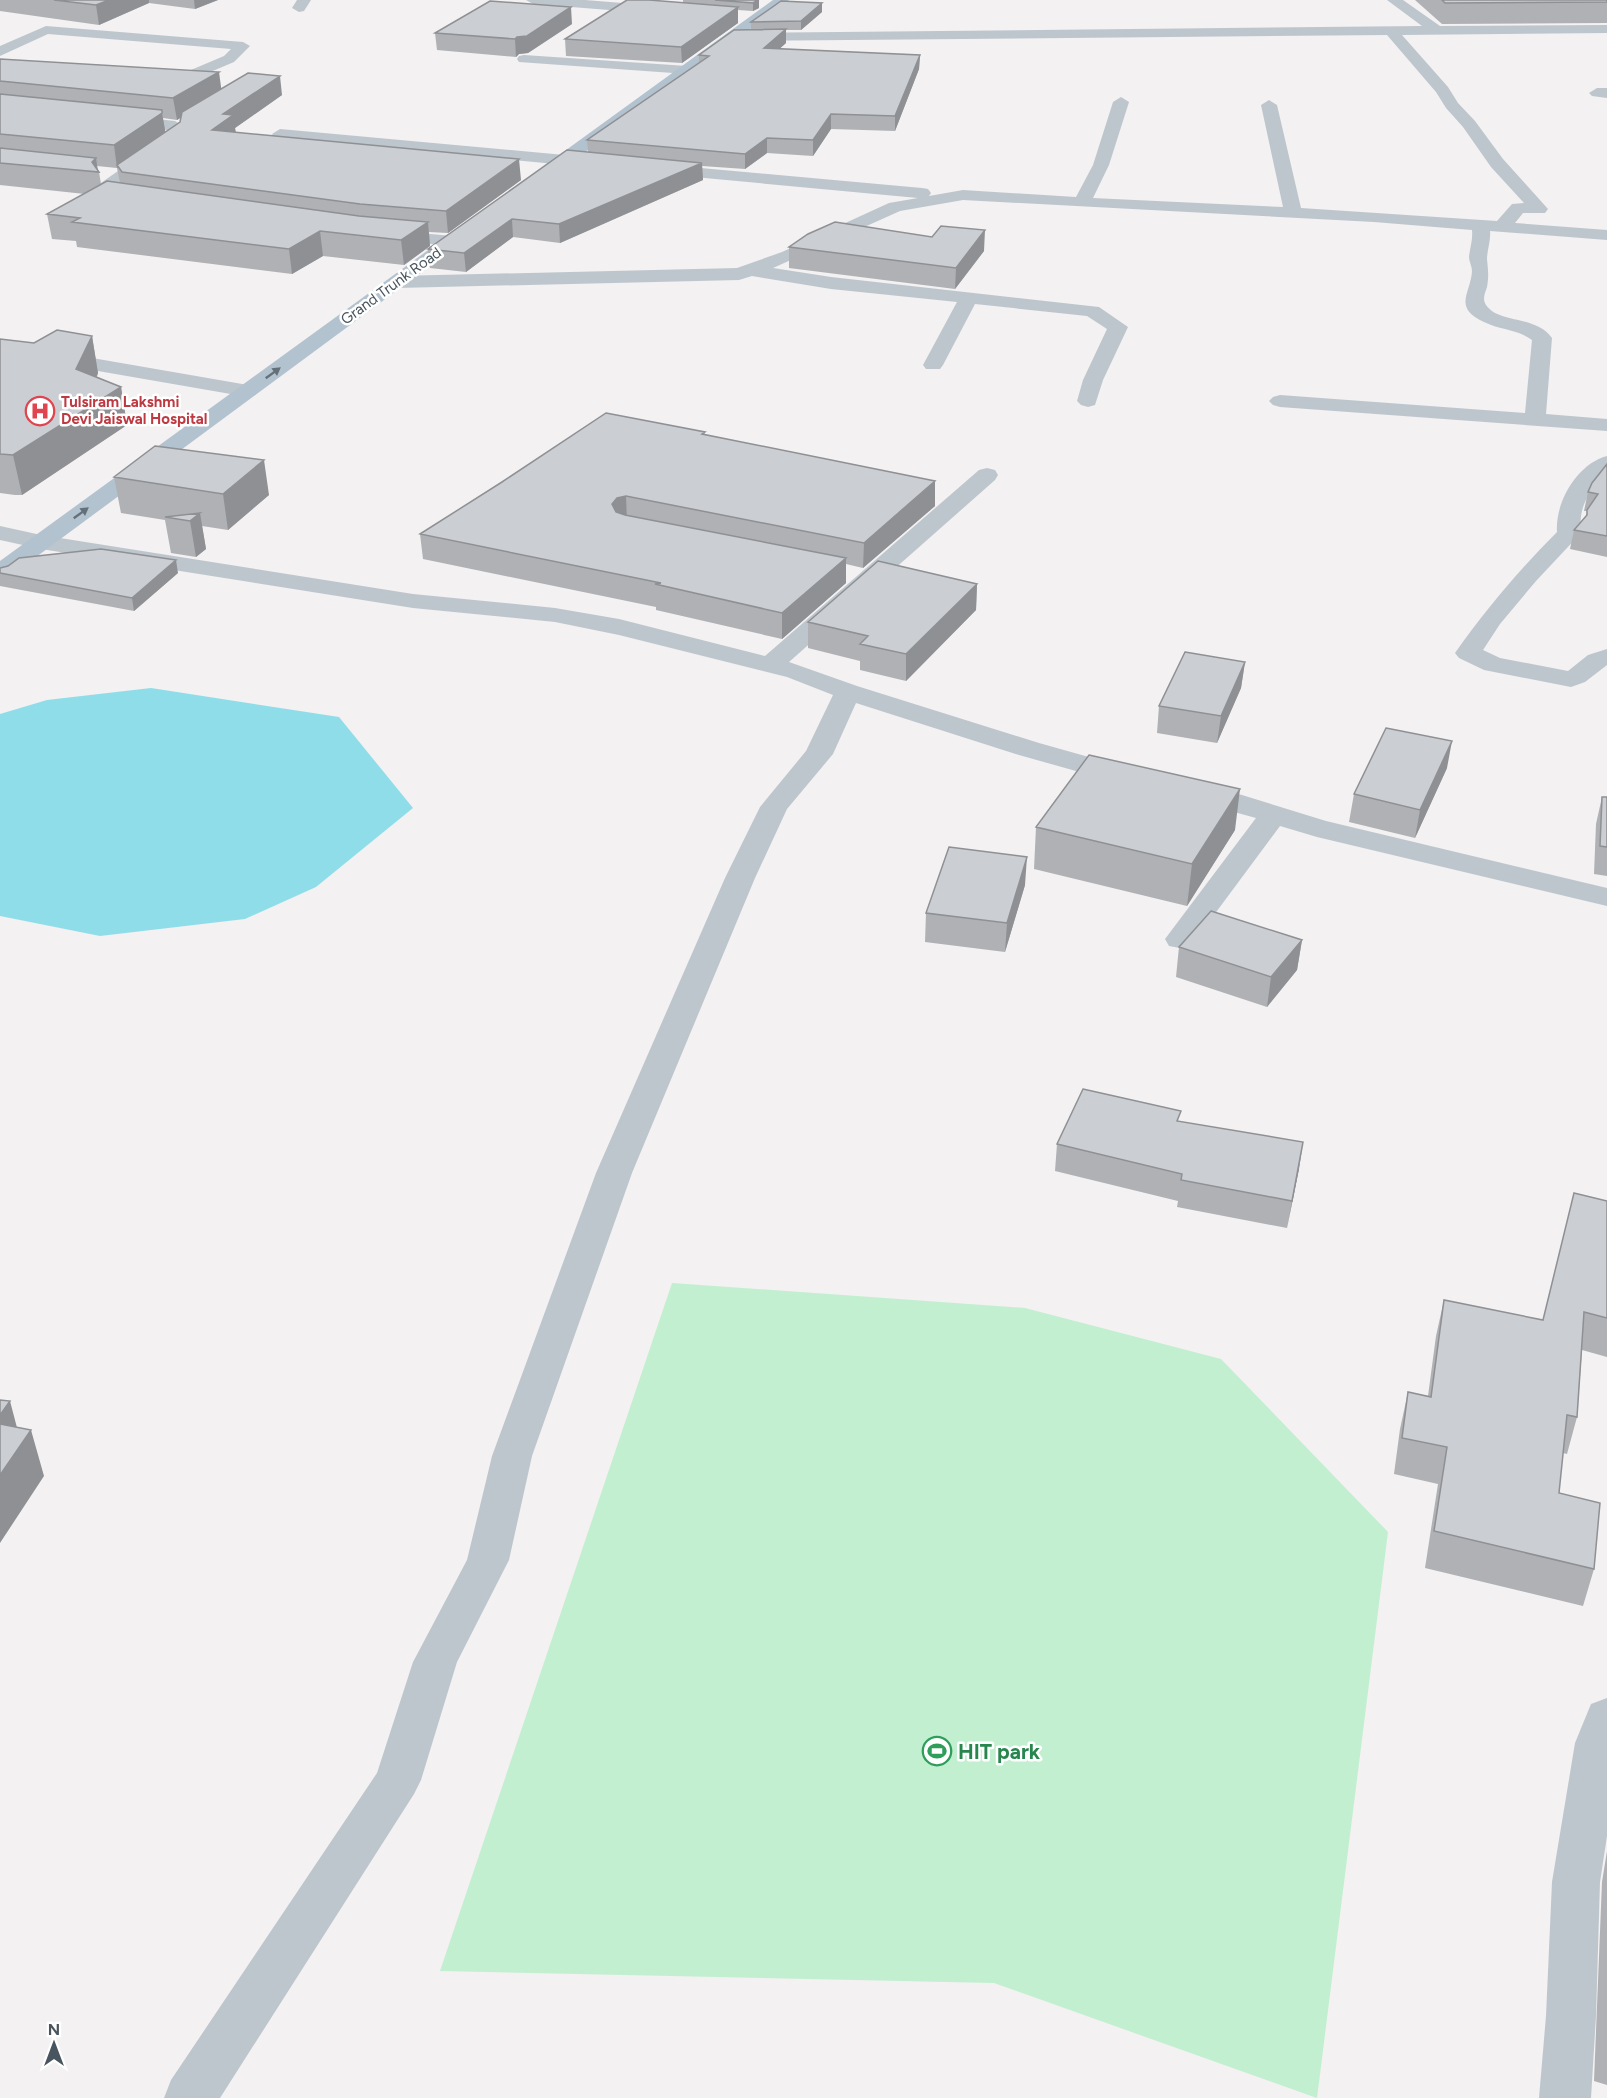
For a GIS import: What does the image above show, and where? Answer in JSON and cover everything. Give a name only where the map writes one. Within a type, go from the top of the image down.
[{"type":"main road","points":[[527,187],[732,37],[748,17],[782,0]]},
{"type":"main road","name":"Grand Trunk Road","points":[[0,572],[481,220]]},
{"type":"street","points":[[533,0],[674,11]]},
{"type":"street","points":[[1394,0],[1436,30]]},
{"type":"street","points":[[732,37],[1607,29]]},
{"type":"street","points":[[1,61],[46,30],[243,46],[229,59],[177,81]]},
{"type":"street","points":[[1391,31],[1443,90],[1451,105],[1469,124],[1497,163],[1539,209],[1518,208],[1502,227]]},
{"type":"street","points":[[524,59],[687,70]]},
{"type":"street","points":[[158,79],[208,85]]},
{"type":"street","points":[[1082,203],[1101,165],[1121,102]]},
{"type":"street","points":[[1269,105],[1288,180],[1293,214]]},
{"type":"street","points":[[99,118],[175,126],[176,138],[107,185],[119,200],[152,205]]},
{"type":"street","points":[[176,129],[193,121]]},
{"type":"street","points":[[280,134],[609,164]]},
{"type":"street","points":[[643,167],[896,192],[1480,225],[1607,235]]},
{"type":"street","points":[[98,174],[119,175]]},
{"type":"street","points":[[397,282],[739,274],[788,256],[895,207],[963,195]]},
{"type":"street","points":[[1480,225],[1482,243],[1478,258],[1481,271],[1474,299],[1479,309],[1491,318],[1530,329],[1542,338],[1535,420]]},
{"type":"street","points":[[362,233],[453,240]]},
{"type":"street","points":[[749,270],[831,283],[1092,311],[1118,327],[1093,380],[1088,401]]},
{"type":"street","points":[[933,365],[969,297]]},
{"type":"street","points":[[0,348],[248,391]]},
{"type":"street","points":[[1280,401],[1607,425]]},
{"type":"street","points":[[1607,463],[1576,491],[1567,520],[1569,533],[1527,576],[1491,619],[1468,653],[1493,665],[1571,679],[1580,677],[1597,660],[1607,657]]},
{"type":"street","points":[[771,664],[858,576],[987,475]]},
{"type":"street","points":[[0,533],[41,542],[413,601],[555,615],[619,627],[796,670],[848,692],[1029,749],[1232,801],[1317,828],[1607,897]]},
{"type":"street","points":[[190,2098],[398,1780],[435,1662],[488,1560],[512,1456],[614,1173],[740,878],[774,807],[819,754],[848,692]]},
{"type":"street","points":[[1180,939],[1274,814]]},
{"type":"street","points":[[1565,2098],[1571,2016],[1576,1882],[1598,1743],[1607,1717]]},
{"type":"green space","name":"HIT park","points":[[672,1283],[1025,1308],[1221,1359],[1388,1532],[1317,2098],[994,1983],[440,1971]]},
{"type":"water","points":[[151,688],[339,717],[413,808],[316,887],[245,919],[100,936],[0,916],[0,714],[47,700]]},
{"type":"building","points":[[54,0],[109,0],[96,5]]},
{"type":"building","points":[[627,0],[738,7],[681,47],[565,39]]},
{"type":"building","points":[[715,0],[758,0],[753,3]]},
{"type":"building","points":[[1442,0],[1607,0],[1607,2],[1445,3]]},
{"type":"building","points":[[490,1],[571,7],[527,36],[515,39],[435,33]]},
{"type":"building","points":[[781,1],[822,3],[801,21],[751,22]]},
{"type":"building","points":[[786,29],[764,48],[920,55],[895,116],[831,114],[813,140],[767,138],[745,154],[587,140],[709,56],[699,55],[734,30]]},
{"type":"building","points":[[0,59],[219,72],[173,98],[0,81]]},
{"type":"building","points":[[248,73],[280,76],[223,114],[233,115],[212,130],[519,159],[446,211],[360,204],[122,172],[117,165],[180,122],[182,112]]},
{"type":"building","points":[[0,94],[162,110],[162,113],[114,145],[0,134]]},
{"type":"building","points":[[0,148],[96,158],[92,162],[99,172],[0,163]]},
{"type":"building","points":[[567,150],[702,163],[559,224],[512,219],[464,253],[428,249]]},
{"type":"building","points":[[107,181],[359,216],[428,222],[401,240],[320,231],[289,249],[72,222],[80,218],[47,214]]},
{"type":"building","points":[[835,222],[932,237],[941,226],[985,230],[956,268],[789,247],[808,234]]},
{"type":"building","points":[[57,330],[92,336],[76,369],[121,387],[13,455],[0,454],[0,339],[34,343]]},
{"type":"building","points":[[606,413],[935,481],[864,543],[626,496],[617,498],[612,504],[616,512],[625,515],[846,558],[782,613],[655,584],[661,583],[420,534]]},
{"type":"building","points":[[155,446],[264,460],[223,494],[114,477]]},
{"type":"building","points":[[1607,464],[1607,536],[1574,530],[1587,515],[1587,510],[1598,494],[1588,492]]},
{"type":"building","points":[[200,513],[190,521],[165,517]]},
{"type":"building","points":[[101,549],[176,560],[132,598],[0,573],[0,568],[8,566],[19,558]]},
{"type":"building","points":[[878,561],[977,584],[906,654],[860,644],[868,636],[808,622]]},
{"type":"building","points":[[1185,652],[1245,662],[1221,716],[1159,706]]},
{"type":"building","points":[[1386,728],[1452,741],[1420,810],[1354,794]]},
{"type":"building","points":[[1089,755],[1240,789],[1192,864],[1036,827]]},
{"type":"building","points":[[1602,797],[1607,797],[1607,847],[1600,846]]},
{"type":"building","points":[[949,847],[1027,857],[1007,923],[926,913]]},
{"type":"building","points":[[1211,911],[1302,940],[1271,977],[1179,947]]},
{"type":"building","points":[[1083,1089],[1181,1111],[1177,1121],[1303,1142],[1292,1201],[1181,1180],[1182,1174],[1057,1144]]},
{"type":"building","points":[[1574,1193],[1607,1201],[1607,1318],[1584,1312],[1577,1417],[1567,1415],[1559,1493],[1600,1503],[1594,1569],[1434,1531],[1447,1447],[1402,1438],[1408,1392],[1431,1397],[1444,1300],[1543,1320]]},
{"type":"building","points":[[0,1400],[10,1401],[0,1415]]},
{"type":"building","points":[[0,1424],[31,1430],[0,1475]]},
{"type":"place","name":"Tulsiram Lakshmi Devi Jaiswal Hospital","points":[[40,411]]},
{"type":"place","name":"HIT park","points":[[937,1751]]}]
